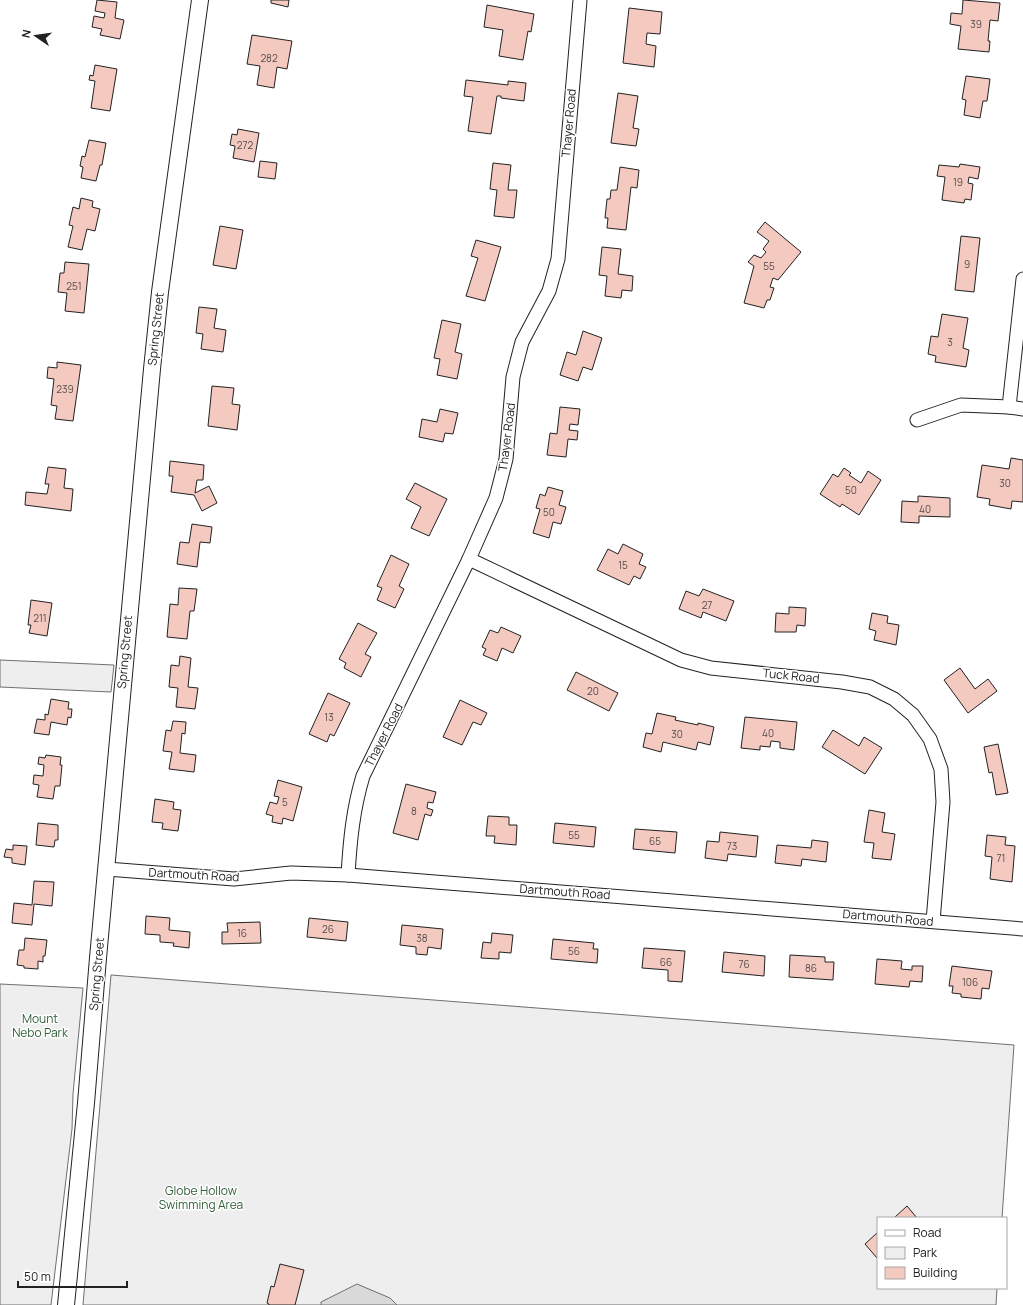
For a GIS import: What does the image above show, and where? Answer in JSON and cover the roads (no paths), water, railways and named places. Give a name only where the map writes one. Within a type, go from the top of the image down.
[{"type":"street","name":"Spring Street","points":[[66,1305],[86,1111],[160,292],[200,0]]},
{"type":"street","name":"Thayer Road","points":[[348,875],[352,824],[356,801],[363,776],[469,559],[496,498],[506,459],[513,377],[522,342],[549,291],[558,259],[580,0]]},
{"type":"street","points":[[1009,407],[1023,278]]},
{"type":"street","points":[[917,420],[961,405],[1023,409]]},
{"type":"street","name":"Tuck Road","points":[[469,559],[681,660],[711,668],[842,682],[870,687],[894,699],[913,715],[930,739],[941,769],[944,802],[933,921]]},
{"type":"street","name":"Dartmouth Road","points":[[107,869],[234,879],[291,873],[348,875],[1023,929]]},
{"type":"park label","name":"Mount Nebo Park","points":[[40,1026]]},
{"type":"park label","name":"Globe Hollow Swimming Area","points":[[201,1198]]}]
